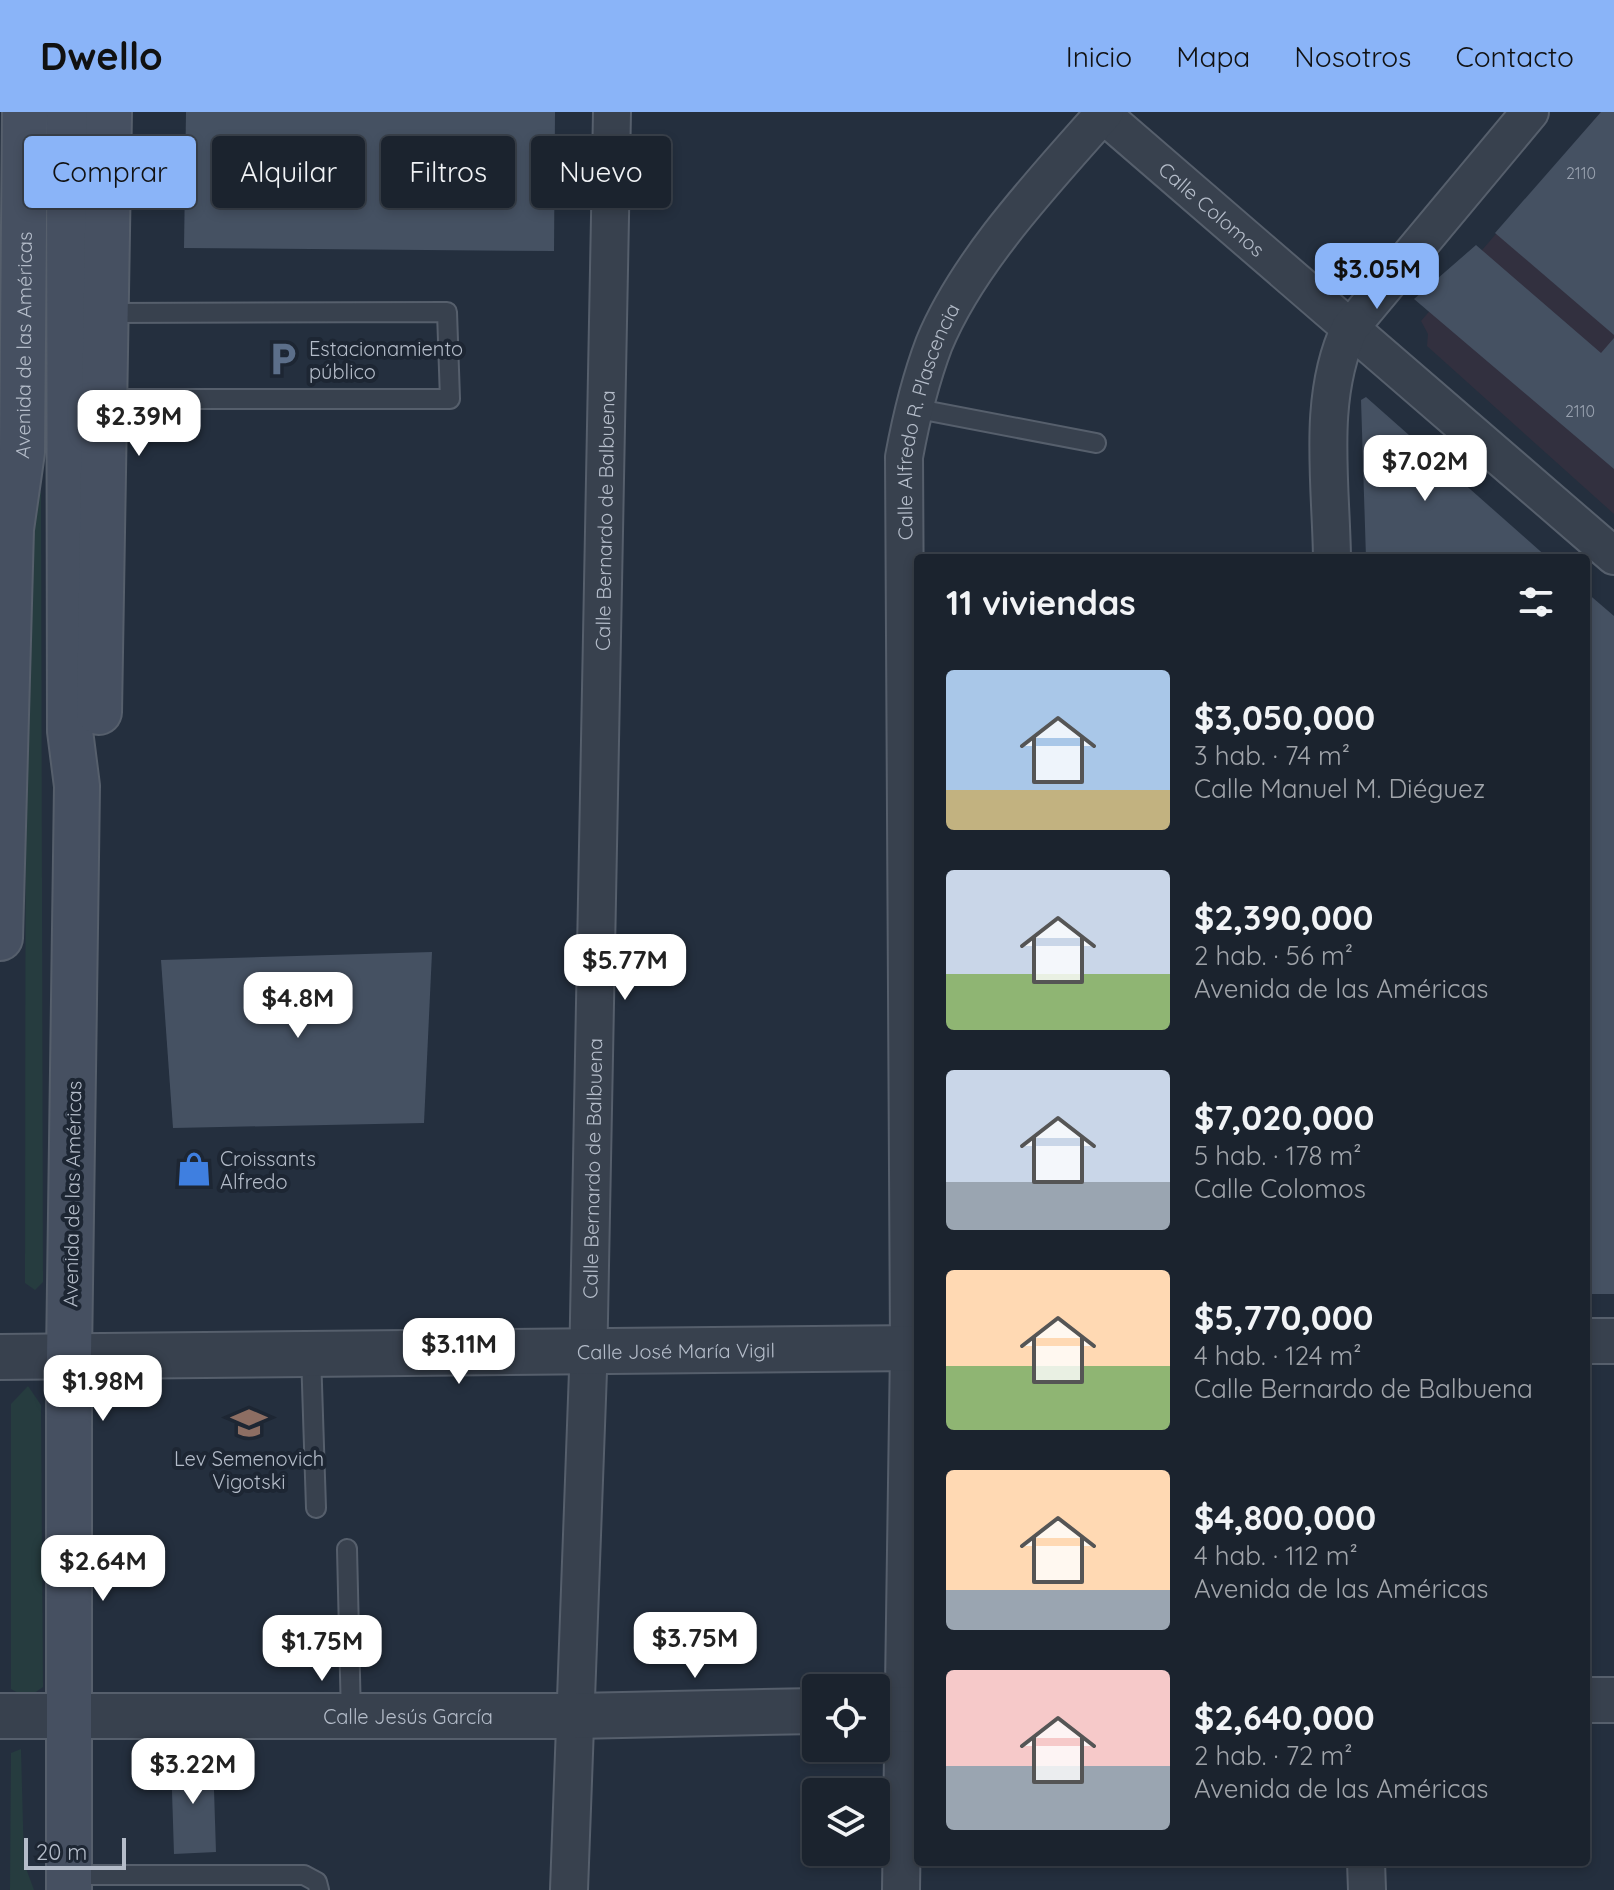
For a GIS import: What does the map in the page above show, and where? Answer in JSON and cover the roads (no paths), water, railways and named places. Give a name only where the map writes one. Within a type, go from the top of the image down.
[{"type":"main road","name":"Avenida de las Américas","points":[[0,938],[5,577],[22,452],[25,112]]},
{"type":"main road","name":"Avenida de las Américas","points":[[69,112],[70,731],[77,786],[69,1356],[69,1882]]},
{"type":"main road","name":"Avenida de las Américas","points":[[77,786],[99,733],[109,112]]},
{"type":"main road","name":"Avenida de las Américas","points":[[0,464],[11,529]]},
{"type":"street","name":"Calle Bernardo de Balbuena","points":[[569,1890],[588,1351],[612,112]]},
{"type":"street","points":[[1332,554],[1330,387],[1336,356],[1350,328],[1530,112]]},
{"type":"street","name":"Calle Colomos","points":[[1103,113],[1614,556]]},
{"type":"street","name":"Calle Alfredo R. Plascencia","points":[[901,1890],[898,1710],[913,1348],[904,457],[913,408],[935,342],[968,284],[1009,223],[1103,113]]},
{"type":"street","points":[[1590,1341],[1614,1341]]},
{"type":"street","name":"Calle José María Vigil","points":[[0,1357],[913,1348]]},
{"type":"street","points":[[1590,1700],[1614,1700]]},
{"type":"street","name":"Calle Jesús García","points":[[0,1716],[575,1716],[802,1711]]},
{"type":"street","points":[[1366,1866],[1367,1890]]},
{"type":"lane","points":[[106,399],[450,399],[447,312],[107,313]]},
{"type":"lane","points":[[913,408],[1096,443]]},
{"type":"lane","points":[[311,1354],[316,1508]]},
{"type":"lane","points":[[347,1549],[351,1717]]},
{"type":"lane","points":[[69,1882],[304,1875],[317,1882],[319,1890]]},
{"type":"place","name":"Estacionamiento público","points":[[283,359]]},
{"type":"place","name":"Croissants Alfredo","points":[[194,1169]]},
{"type":"place","name":"Lev Semenovich Vigotski","points":[[249,1423]]}]
